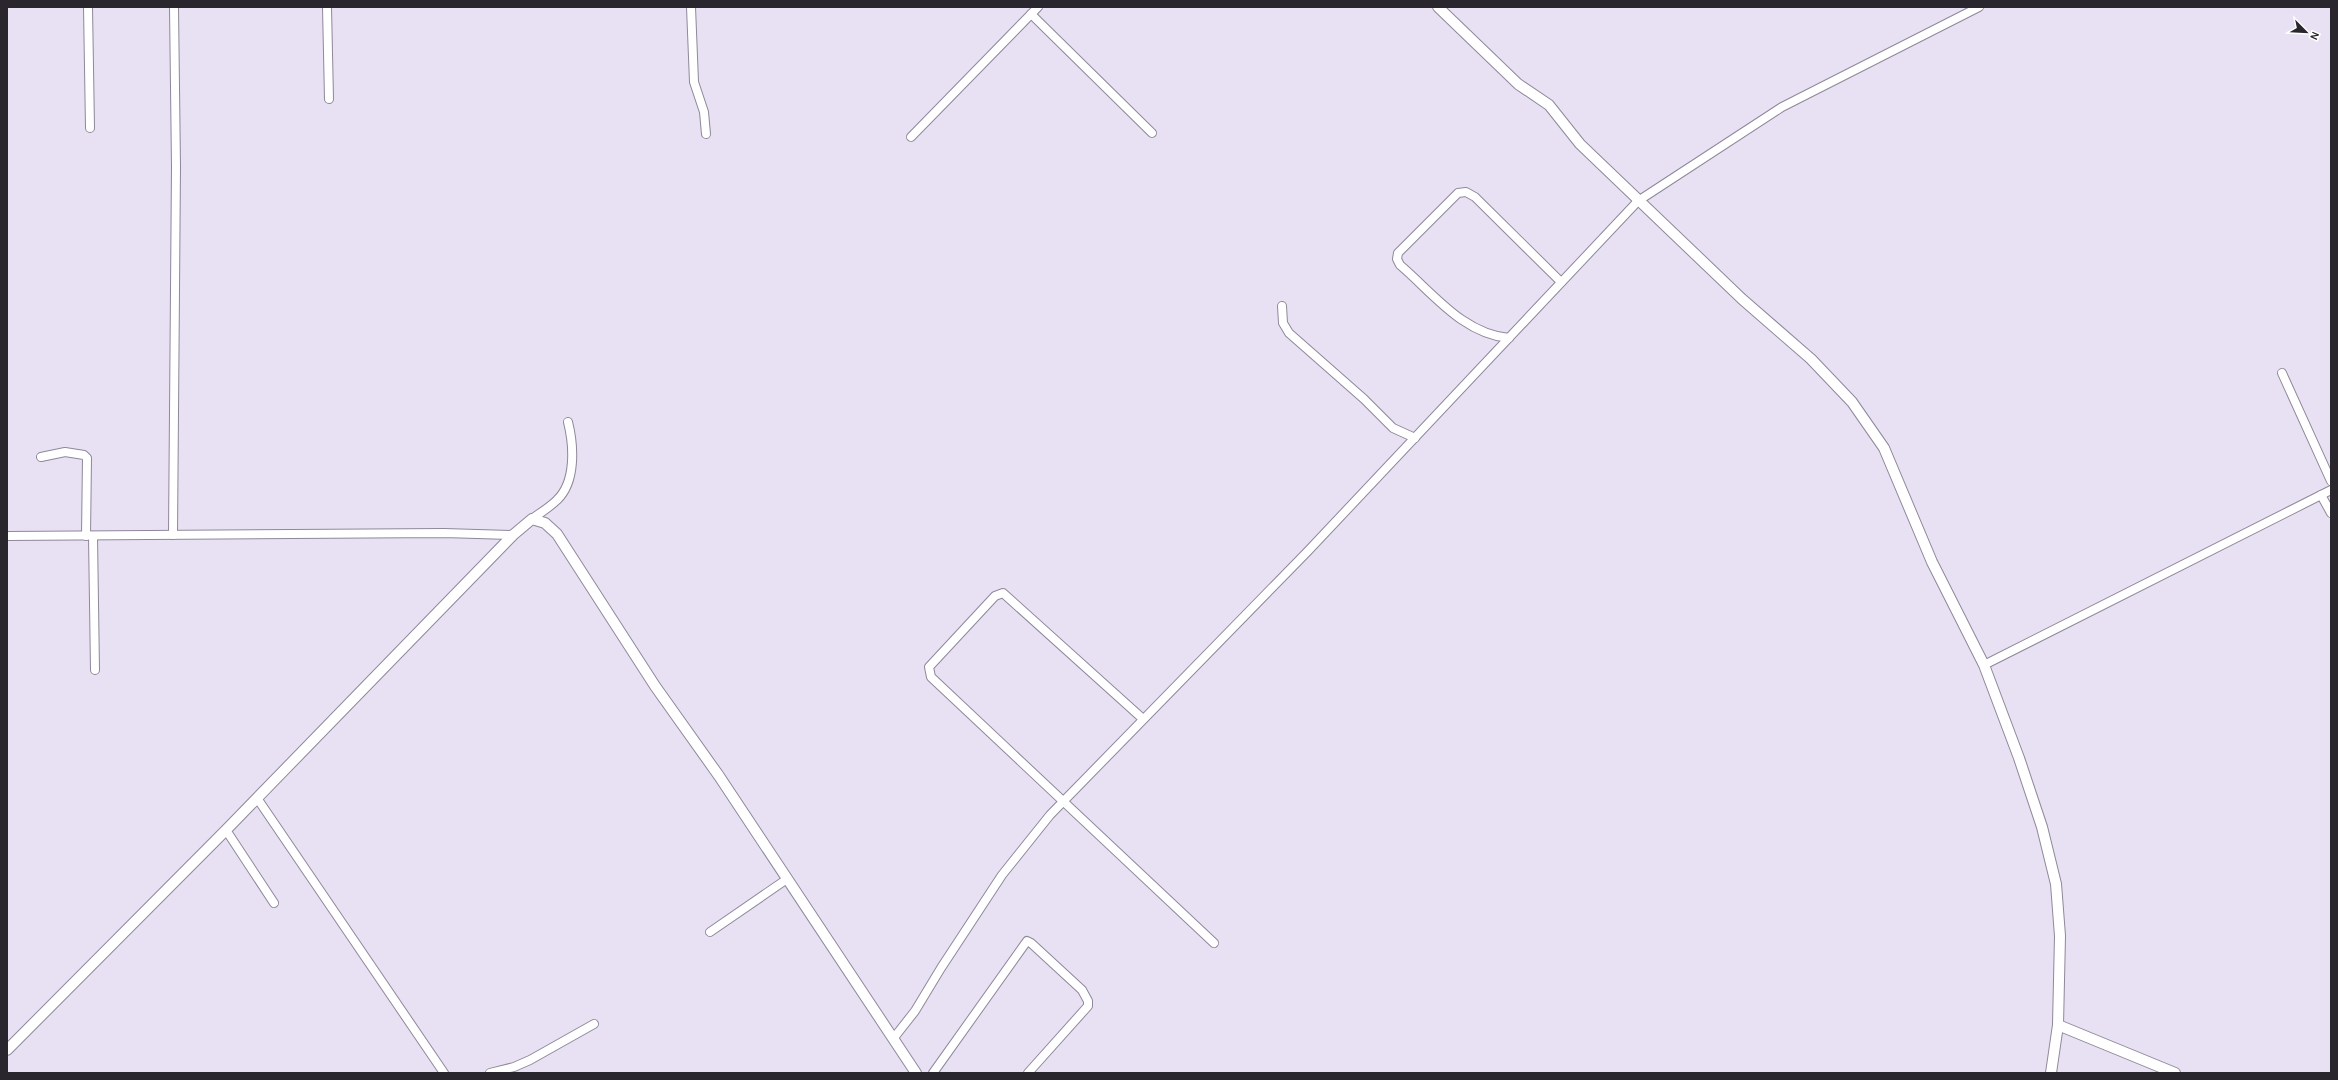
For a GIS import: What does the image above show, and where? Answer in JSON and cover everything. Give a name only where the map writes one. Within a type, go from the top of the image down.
[{"type":"street","points":[[88,7],[90,128]]},
{"type":"street","points":[[173,535],[176,167],[174,7]]},
{"type":"street","points":[[327,7],[329,99]]},
{"type":"street","points":[[691,7],[694,82],[704,112],[706,134]]},
{"type":"street","points":[[911,137],[1038,7]]},
{"type":"street","points":[[1438,7],[1518,84],[1549,105],[1580,144],[1742,299],[1812,358],[1852,402],[1884,448],[1932,562],[1984,665],[2019,758],[2042,827],[2056,884],[2060,936],[2058,1025],[2051,1073]]},
{"type":"street","points":[[893,1039],[915,1011],[941,968],[1002,875],[1025,844],[1063,802],[1415,438],[1638,201],[1782,107],[1979,7]]},
{"type":"street","points":[[1031,14],[1152,132]]},
{"type":"street","points":[[1509,338],[1496,337],[1468,326],[1400,265],[1397,259],[1398,253],[1458,193],[1466,192],[1475,197],[1561,282]]},
{"type":"street","points":[[1282,306],[1283,324],[1289,333],[1364,399],[1393,428],[1415,438]]},
{"type":"street","points":[[2282,373],[2331,480]]},
{"type":"street","points":[[7,1050],[226,830],[513,535],[558,500],[568,484],[571,444],[568,422]]},
{"type":"street","points":[[41,457],[65,452],[84,454],[87,458],[95,670]]},
{"type":"street","points":[[1984,665],[2331,490]]},
{"type":"street","points":[[2321,494],[2331,513]]},
{"type":"street","points":[[532,519],[545,523],[557,534],[655,686],[719,776],[916,1073]]},
{"type":"street","points":[[7,536],[430,533],[513,535]]},
{"type":"street","points":[[1143,719],[1004,593],[995,596],[929,666],[931,677],[1214,943]]},
{"type":"street","points":[[257,798],[444,1073]]},
{"type":"street","points":[[226,830],[274,903]]},
{"type":"street","points":[[710,932],[787,879]]},
{"type":"street","points":[[933,1073],[1027,941],[1082,990],[1088,1001],[1088,1006],[1028,1073]]},
{"type":"street","points":[[490,1073],[514,1067],[530,1060],[594,1024]]},
{"type":"street","points":[[2058,1025],[2175,1073]]}]
